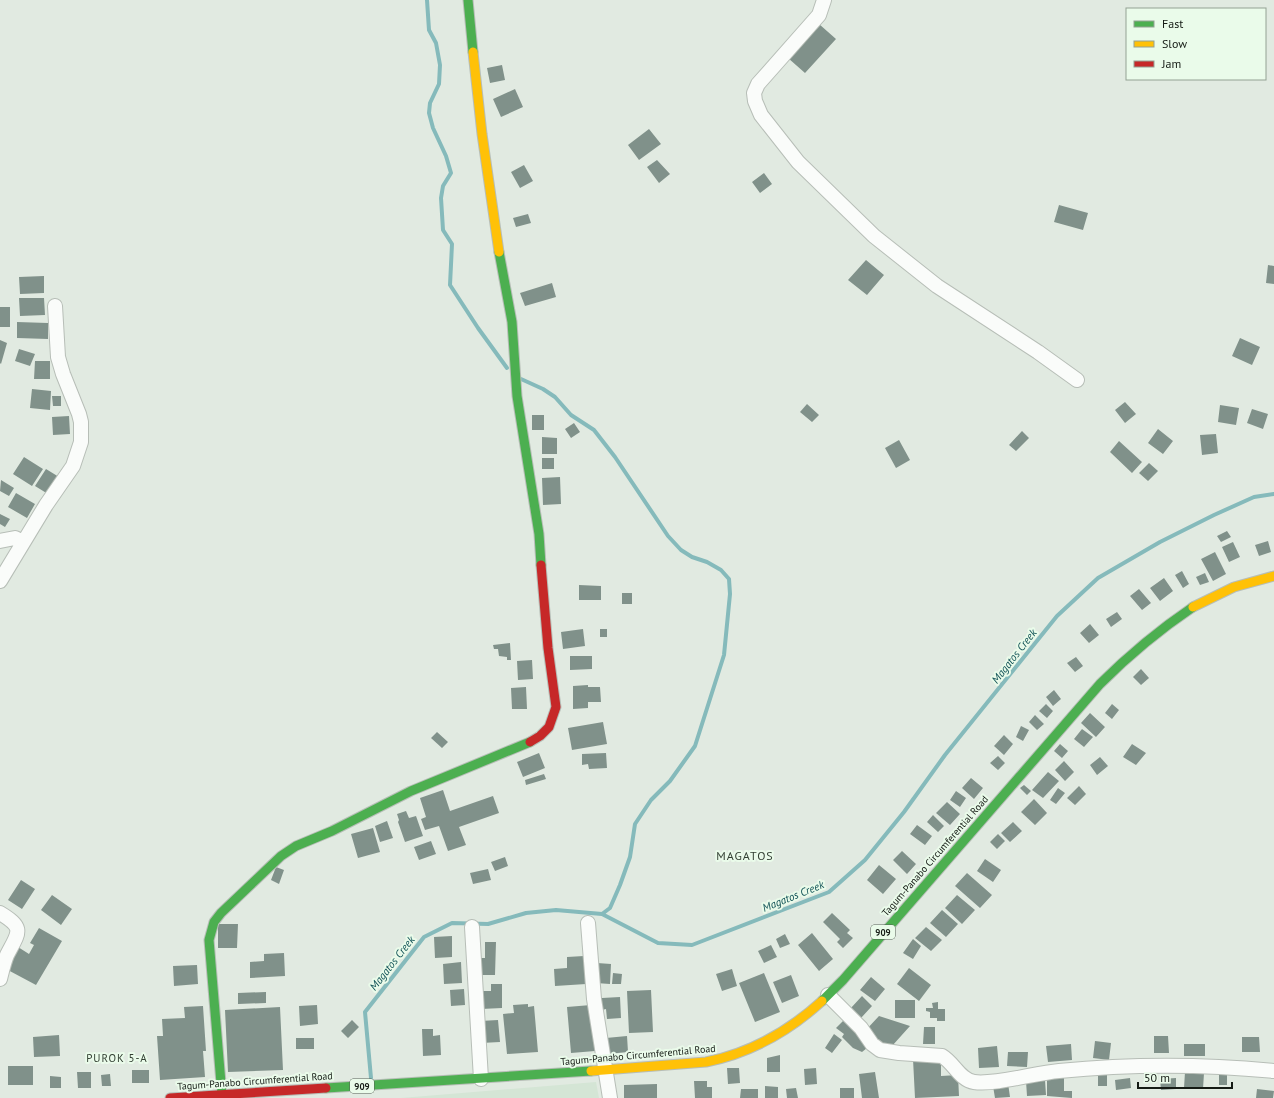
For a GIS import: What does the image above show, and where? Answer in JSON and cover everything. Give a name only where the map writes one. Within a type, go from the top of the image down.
[{"type":"main road","points":[[222,1095],[209,940],[214,922],[221,913],[281,856],[296,846],[332,831],[411,791],[528,743],[540,736],[549,727],[554,716],[556,707],[555,692],[548,648],[540,534],[517,396],[512,322],[497,239],[482,134],[468,0]]},
{"type":"main road","name":"Tagum-Panabo Circumferential Road","points":[[170,1098],[222,1095],[270,1095],[331,1087],[481,1079],[706,1062],[724,1059],[742,1053],[774,1037],[828,995],[1061,727],[1138,647],[1158,631],[1201,603],[1230,589],[1274,576]]},
{"type":"street","points":[[824,0],[819,14],[758,84],[754,93],[755,101],[761,115],[798,162],[874,236],[937,286],[1038,352],[1077,380]]},
{"type":"street","points":[[0,581],[23,542],[73,466],[81,442],[80,418],[58,357],[55,306]]},
{"type":"street","points":[[0,542],[15,538],[23,542]]},
{"type":"street","points":[[0,913],[14,922],[18,929],[16,940],[7,956],[0,979]]},
{"type":"street","points":[[588,923],[594,999],[610,1098]]},
{"type":"street","points":[[472,927],[481,1079]]},
{"type":"street","points":[[828,995],[861,1028],[875,1047],[887,1052],[942,1056],[948,1059],[964,1077],[974,1082],[993,1081],[1059,1070],[1150,1066],[1192,1066],[1274,1070]]},
{"type":"shaded area","points":[[596,1082],[599,1098],[401,1098]]},
{"type":"building","points":[[819,24],[836,39],[805,73],[788,58]]},
{"type":"building","points":[[502,65],[505,80],[490,83],[487,68]]},
{"type":"building","points":[[515,89],[523,107],[501,117],[493,99]]},
{"type":"building","points":[[649,129],[661,144],[639,160],[628,145]]},
{"type":"building","points":[[657,160],[670,174],[659,183],[647,167]]},
{"type":"building","points":[[524,165],[533,181],[520,188],[511,172]]},
{"type":"building","points":[[764,173],[772,184],[760,193],[752,182]]},
{"type":"building","points":[[1059,205],[1088,213],[1083,230],[1054,222]]},
{"type":"building","points":[[528,214],[531,223],[516,227],[513,218]]},
{"type":"building","points":[[866,260],[884,275],[867,295],[848,280]]},
{"type":"building","points":[[1268,265],[1274,266],[1274,284],[1266,283]]},
{"type":"building","points":[[44,276],[44,293],[20,294],[19,277]]},
{"type":"building","points":[[552,283],[556,297],[525,306],[520,293]]},
{"type":"building","points":[[19,298],[44,298],[45,315],[20,316]]},
{"type":"building","points":[[0,307],[10,307],[10,327],[0,327]]},
{"type":"building","points":[[17,322],[48,323],[48,339],[17,338]]},
{"type":"building","points":[[1240,338],[1260,347],[1252,365],[1232,356]]},
{"type":"building","points":[[0,340],[7,343],[1,364],[0,363]]},
{"type":"building","points":[[19,349],[35,354],[30,366],[15,361]]},
{"type":"building","points":[[35,361],[50,361],[50,379],[34,379]]},
{"type":"building","points":[[32,389],[51,391],[50,410],[30,408]]},
{"type":"building","points":[[52,396],[61,396],[61,406],[53,406]]},
{"type":"building","points":[[1125,402],[1136,414],[1125,423],[1115,410]]},
{"type":"building","points":[[807,404],[819,415],[812,422],[800,412]]},
{"type":"building","points":[[1220,405],[1239,408],[1236,425],[1218,422]]},
{"type":"building","points":[[1252,409],[1268,414],[1263,429],[1247,423]]},
{"type":"building","points":[[532,415],[544,415],[544,430],[532,430]]},
{"type":"building","points":[[69,416],[70,434],[53,435],[52,417]]},
{"type":"building","points":[[574,423],[580,432],[571,438],[565,429]]},
{"type":"building","points":[[1158,429],[1173,441],[1163,454],[1148,443]]},
{"type":"building","points":[[1022,431],[1029,438],[1016,451],[1009,445]]},
{"type":"building","points":[[1216,434],[1218,453],[1202,455],[1200,435]]},
{"type":"building","points":[[542,437],[557,438],[557,454],[542,454]]},
{"type":"building","points":[[899,440],[910,460],[896,468],[885,448]]},
{"type":"building","points":[[1119,441],[1142,462],[1132,473],[1110,452]]},
{"type":"building","points":[[24,457],[43,469],[32,486],[13,474]]},
{"type":"building","points":[[542,458],[554,458],[554,469],[542,469]]},
{"type":"building","points":[[1149,463],[1158,471],[1148,481],[1139,473]]},
{"type":"building","points":[[46,469],[59,477],[48,494],[35,486]]},
{"type":"building","points":[[560,477],[561,504],[543,505],[542,478]]},
{"type":"building","points":[[1,480],[14,488],[9,496],[0,491]]},
{"type":"building","points":[[16,493],[35,504],[27,518],[8,507]]},
{"type":"building","points":[[0,514],[10,519],[5,527],[0,524]]},
{"type":"building","points":[[1227,531],[1231,537],[1221,542],[1217,536]]},
{"type":"building","points":[[1268,541],[1271,552],[1259,556],[1255,545]]},
{"type":"building","points":[[1233,542],[1240,557],[1229,562],[1222,547]]},
{"type":"building","points":[[1215,552],[1226,574],[1213,581],[1201,559]]},
{"type":"building","points":[[1182,571],[1189,584],[1183,588],[1175,575]]},
{"type":"building","points":[[1205,573],[1209,582],[1200,585],[1196,577]]},
{"type":"building","points":[[1164,578],[1173,591],[1160,601],[1150,588]]},
{"type":"building","points":[[579,585],[601,586],[601,600],[579,600]]},
{"type":"building","points":[[1139,589],[1151,603],[1142,610],[1130,596]]},
{"type":"building","points":[[622,593],[632,593],[632,604],[622,604]]},
{"type":"building","points":[[1117,612],[1122,619],[1111,627],[1106,619]]},
{"type":"building","points":[[1090,624],[1099,635],[1089,643],[1080,633]]},
{"type":"building","points":[[583,629],[585,646],[563,649],[561,632]]},
{"type":"building","points":[[600,629],[607,629],[607,637],[600,637]]},
{"type":"building","points":[[510,643],[511,660],[507,660],[507,657],[499,656],[498,649],[494,649],[493,645]]},
{"type":"building","points":[[570,656],[592,656],[592,669],[570,670]]},
{"type":"building","points":[[1076,657],[1083,666],[1075,672],[1067,663]]},
{"type":"building","points":[[532,660],[533,679],[518,680],[517,661]]},
{"type":"building","points":[[1141,669],[1149,678],[1141,685],[1133,677]]},
{"type":"building","points":[[588,685],[588,687],[600,687],[601,702],[588,702],[588,708],[573,709],[573,686]]},
{"type":"building","points":[[526,687],[527,709],[512,709],[511,688]]},
{"type":"building","points":[[1054,690],[1061,699],[1053,706],[1046,697]]},
{"type":"building","points":[[1046,704],[1053,711],[1047,718],[1039,711]]},
{"type":"building","points":[[1112,704],[1119,710],[1112,719],[1105,713]]},
{"type":"building","points":[[1090,713],[1105,727],[1096,737],[1081,723]]},
{"type":"building","points":[[1035,715],[1044,724],[1037,730],[1029,722]]},
{"type":"building","points":[[603,722],[607,744],[572,750],[568,728]]},
{"type":"building","points":[[1021,726],[1029,730],[1023,741],[1016,737]]},
{"type":"building","points":[[1082,729],[1093,737],[1084,747],[1074,739]]},
{"type":"building","points":[[437,732],[448,742],[442,748],[431,738]]},
{"type":"building","points":[[1004,735],[1013,744],[1004,755],[994,746]]},
{"type":"building","points":[[1060,744],[1068,751],[1062,758],[1054,751]]},
{"type":"building","points":[[1132,744],[1146,753],[1136,765],[1123,757]]},
{"type":"building","points":[[539,753],[545,768],[523,777],[517,762]]},
{"type":"building","points":[[606,753],[607,768],[589,769],[588,764],[582,765],[582,754]]},
{"type":"building","points":[[998,756],[1005,763],[998,770],[990,763]]},
{"type":"building","points":[[1100,757],[1108,766],[1097,775],[1090,765]]},
{"type":"building","points":[[1064,761],[1074,772],[1065,781],[1055,770]]},
{"type":"building","points":[[1048,772],[1059,781],[1043,798],[1032,790]]},
{"type":"building","points":[[544,774],[546,779],[526,785],[525,780]]},
{"type":"building","points":[[971,778],[983,788],[974,799],[962,788]]},
{"type":"building","points":[[1024,785],[1031,791],[1027,795],[1020,788]]},
{"type":"building","points":[[1079,786],[1086,794],[1075,805],[1067,798]]},
{"type":"building","points":[[1058,788],[1065,793],[1056,804],[1050,800]]},
{"type":"building","points":[[443,790],[450,811],[493,796],[499,813],[459,827],[466,845],[448,851],[439,826],[425,830],[421,819],[426,817],[420,798]]},
{"type":"building","points":[[956,791],[966,798],[960,807],[950,800]]},
{"type":"building","points":[[1034,799],[1047,813],[1035,825],[1021,812]]},
{"type":"building","points":[[947,802],[960,814],[950,825],[936,813]]},
{"type":"building","points":[[406,811],[409,818],[416,816],[423,836],[405,842],[398,822],[399,820],[397,814]]},
{"type":"building","points":[[933,815],[944,826],[938,832],[927,822]]},
{"type":"building","points":[[387,821],[393,838],[380,842],[375,826]]},
{"type":"building","points":[[1013,822],[1022,831],[1010,842],[1001,833]]},
{"type":"building","points":[[917,825],[932,836],[925,845],[910,834]]},
{"type":"building","points":[[373,828],[380,852],[358,858],[351,834]]},
{"type":"building","points":[[998,834],[1005,841],[997,849],[990,842]]},
{"type":"building","points":[[431,841],[436,854],[419,860],[414,847]]},
{"type":"building","points":[[902,851],[916,864],[907,874],[893,860]]},
{"type":"building","points":[[505,857],[508,866],[495,871],[491,862]]},
{"type":"building","points":[[985,859],[1001,870],[993,882],[977,871]]},
{"type":"building","points":[[879,865],[896,879],[883,894],[867,880]]},
{"type":"building","points":[[276,867],[284,870],[279,884],[271,880]]},
{"type":"building","points":[[488,869],[491,880],[473,884],[470,873]]},
{"type":"building","points":[[967,873],[992,895],[980,908],[955,886]]},
{"type":"building","points":[[21,880],[35,889],[22,909],[8,900]]},
{"type":"building","points":[[52,895],[72,909],[61,925],[41,910]]},
{"type":"building","points":[[957,895],[975,910],[962,924],[945,908]]},
{"type":"building","points":[[942,910],[958,924],[946,937],[930,923]]},
{"type":"building","points":[[832,913],[850,930],[847,933],[853,938],[843,948],[837,942],[840,939],[823,922]]},
{"type":"building","points":[[218,924],[238,924],[237,948],[218,948]]},
{"type":"building","points":[[926,927],[942,940],[931,951],[915,938]]},
{"type":"building","points":[[39,928],[62,941],[36,985],[6,969],[18,947],[29,954],[34,945],[30,943]]},
{"type":"building","points":[[812,933],[833,959],[819,971],[798,945]]},
{"type":"building","points":[[785,934],[790,944],[780,948],[776,939]]},
{"type":"building","points":[[452,936],[452,957],[435,958],[434,937]]},
{"type":"building","points":[[913,939],[921,946],[913,959],[903,953]]},
{"type":"building","points":[[485,942],[496,942],[495,975],[480,975],[480,958],[485,958]]},
{"type":"building","points":[[771,945],[777,957],[764,963],[758,951]]},
{"type":"building","points":[[284,953],[285,976],[250,978],[250,962],[264,961],[264,954]]},
{"type":"building","points":[[584,956],[586,984],[555,986],[554,969],[567,968],[567,957]]},
{"type":"building","points":[[461,962],[462,983],[444,984],[443,964]]},
{"type":"building","points":[[597,963],[611,964],[610,984],[596,983]]},
{"type":"building","points":[[197,965],[198,984],[174,986],[173,966]]},
{"type":"building","points":[[909,968],[931,985],[919,1001],[897,984]]},
{"type":"building","points":[[732,969],[737,986],[722,991],[716,974]]},
{"type":"building","points":[[613,973],[622,974],[621,984],[612,984]]},
{"type":"building","points":[[764,973],[780,1012],[755,1022],[739,983]]},
{"type":"building","points":[[791,975],[799,996],[782,1003],[773,982]]},
{"type":"building","points":[[871,977],[885,989],[875,1001],[860,990]]},
{"type":"building","points":[[491,984],[502,984],[502,1008],[481,1009],[480,991],[491,991]]},
{"type":"building","points":[[464,989],[465,1005],[451,1006],[450,990]]},
{"type":"building","points":[[651,990],[653,1032],[629,1033],[627,991]]},
{"type":"building","points":[[266,992],[266,1003],[238,1004],[238,993]]},
{"type":"building","points":[[862,996],[872,1006],[861,1018],[850,1009]]},
{"type":"building","points":[[620,997],[621,1018],[607,1019],[606,1009],[602,1010],[602,998]]},
{"type":"building","points":[[895,1000],[915,1000],[915,1018],[895,1018]]},
{"type":"building","points":[[938,1002],[938,1009],[945,1009],[945,1021],[937,1021],[937,1018],[930,1018],[930,1012],[926,1011],[926,1008],[933,1008],[932,1003]]},
{"type":"building","points":[[528,1004],[528,1007],[534,1006],[538,1052],[507,1054],[503,1014],[514,1013],[513,1005]]},
{"type":"building","points":[[317,1005],[318,1024],[300,1026],[299,1006]]},
{"type":"building","points":[[591,1005],[595,1051],[571,1053],[567,1007]]},
{"type":"building","points":[[203,1006],[206,1051],[203,1051],[205,1077],[160,1080],[157,1036],[163,1036],[162,1019],[185,1018],[184,1007]]},
{"type":"building","points":[[280,1007],[283,1070],[228,1072],[225,1010]]},
{"type":"building","points":[[879,1016],[910,1026],[892,1046],[871,1040],[865,1031]]},
{"type":"building","points":[[352,1020],[359,1027],[348,1038],[341,1031]]},
{"type":"building","points":[[498,1020],[500,1042],[481,1043],[480,1021]]},
{"type":"building","points":[[844,1020],[861,1032],[867,1048],[862,1052],[853,1048],[842,1037],[844,1034],[836,1028]]},
{"type":"building","points":[[924,1027],[935,1027],[935,1044],[923,1044]]},
{"type":"building","points":[[422,1029],[433,1029],[433,1036],[440,1035],[441,1055],[423,1056]]},
{"type":"building","points":[[834,1034],[842,1040],[832,1053],[825,1048]]},
{"type":"building","points":[[59,1035],[60,1056],[34,1057],[33,1037]]},
{"type":"building","points":[[627,1036],[628,1052],[607,1054],[606,1038]]},
{"type":"building","points":[[1154,1036],[1168,1036],[1169,1053],[1154,1053]]},
{"type":"building","points":[[1242,1037],[1259,1037],[1260,1052],[1242,1052]]},
{"type":"building","points":[[296,1038],[314,1038],[314,1049],[296,1049]]},
{"type":"building","points":[[1095,1041],[1111,1043],[1109,1060],[1093,1058]]},
{"type":"building","points":[[1071,1044],[1072,1060],[1048,1062],[1046,1046]]},
{"type":"building","points":[[1184,1044],[1205,1044],[1205,1056],[1184,1056]]},
{"type":"building","points":[[997,1046],[999,1067],[979,1068],[978,1048]]},
{"type":"building","points":[[1008,1052],[1028,1052],[1027,1067],[1007,1066]]},
{"type":"building","points":[[780,1055],[780,1072],[767,1072],[767,1058]]},
{"type":"building","points":[[913,1059],[941,1059],[941,1076],[958,1075],[959,1096],[915,1098]]},
{"type":"building","points":[[8,1066],[33,1066],[33,1085],[8,1085]]},
{"type":"building","points":[[727,1068],[739,1068],[740,1083],[728,1084]]},
{"type":"building","points":[[816,1068],[817,1084],[805,1085],[804,1069]]},
{"type":"building","points":[[132,1070],[149,1070],[149,1083],[132,1083]]},
{"type":"building","points":[[77,1072],[91,1072],[91,1088],[78,1088]]},
{"type":"building","points":[[875,1072],[879,1098],[862,1098],[859,1074]]},
{"type":"building","points":[[1185,1072],[1204,1073],[1203,1089],[1184,1088]]},
{"type":"building","points":[[1227,1073],[1227,1085],[1219,1085],[1219,1074]]},
{"type":"building","points":[[110,1074],[111,1086],[102,1086],[101,1075]]},
{"type":"building","points":[[1098,1074],[1107,1074],[1107,1086],[1098,1086]]},
{"type":"building","points":[[50,1076],[61,1077],[61,1088],[50,1088]]},
{"type":"building","points":[[1047,1078],[1064,1078],[1064,1091],[1072,1091],[1072,1098],[1047,1096]]},
{"type":"building","points":[[1130,1078],[1131,1088],[1116,1090],[1115,1080]]},
{"type":"building","points":[[1176,1078],[1176,1089],[1161,1090],[1160,1079]]},
{"type":"building","points":[[1045,1080],[1046,1095],[1027,1096],[1026,1081]]},
{"type":"building","points":[[694,1081],[707,1081],[707,1087],[712,1087],[712,1098],[695,1098]]},
{"type":"building","points":[[1008,1083],[1010,1097],[995,1098],[993,1086]]},
{"type":"building","points":[[657,1084],[657,1098],[624,1098],[624,1085]]},
{"type":"building","points":[[765,1086],[778,1087],[778,1098],[765,1098]]},
{"type":"building","points":[[796,1088],[798,1098],[787,1098],[786,1089]]},
{"type":"building","points":[[840,1088],[854,1088],[854,1098],[840,1098]]},
{"type":"building","points":[[741,1089],[758,1089],[758,1098],[740,1098]]},
{"type":"building","points":[[1257,1089],[1274,1091],[1273,1098],[1256,1098]]},
{"type":"waterway","points":[[427,0],[429,30],[436,43],[440,65],[439,84],[430,103],[429,113],[433,128],[446,156],[451,173],[443,186],[441,198],[443,230],[452,244],[450,285],[478,328],[507,368]]},
{"type":"waterway","points":[[521,379],[543,389],[555,397],[571,415],[594,430],[615,457],[668,536],[681,550],[692,557],[707,562],[721,570],[729,579],[730,594],[724,655],[695,746],[670,781],[651,800],[635,824],[630,857],[620,885],[610,908],[602,914]]},
{"type":"waterway","name":"Magatos Creek","points":[[371,1078],[365,1012],[424,937],[452,923],[488,924],[526,913],[556,910],[602,914],[658,943],[692,945],[829,892],[865,860],[904,812],[945,755],[1057,616],[1098,578],[1160,542],[1214,515],[1254,497],[1274,494]]},
{"type":"traffic: fast","points":[[468,0],[473,52]]},
{"type":"traffic: fast","points":[[499,252],[512,322],[517,396],[539,534],[541,565]]},
{"type":"traffic: fast","points":[[822,1001],[843,980],[1100,684],[1145,643],[1193,607]]},
{"type":"traffic: fast","points":[[222,1095],[209,940],[214,922],[221,913],[281,856],[296,846],[332,831],[411,791],[530,742]]},
{"type":"traffic: fast","points":[[326,1088],[591,1071]]},
{"type":"traffic: slow","points":[[473,52],[482,134],[499,252]]},
{"type":"traffic: slow","points":[[1193,607],[1234,587],[1274,576]]},
{"type":"traffic: slow","points":[[591,1071],[706,1062],[723,1058],[754,1047],[782,1032],[822,1001]]},
{"type":"traffic: jam","points":[[530,742],[540,736],[549,727],[556,707],[548,648],[541,565]]},
{"type":"traffic: jam","points":[[170,1098],[326,1088]]},
{"type":"district","name":"MAGATOS","points":[[745,855]]},
{"type":"district","name":"PUROK 5-A","points":[[117,1058]]}]
